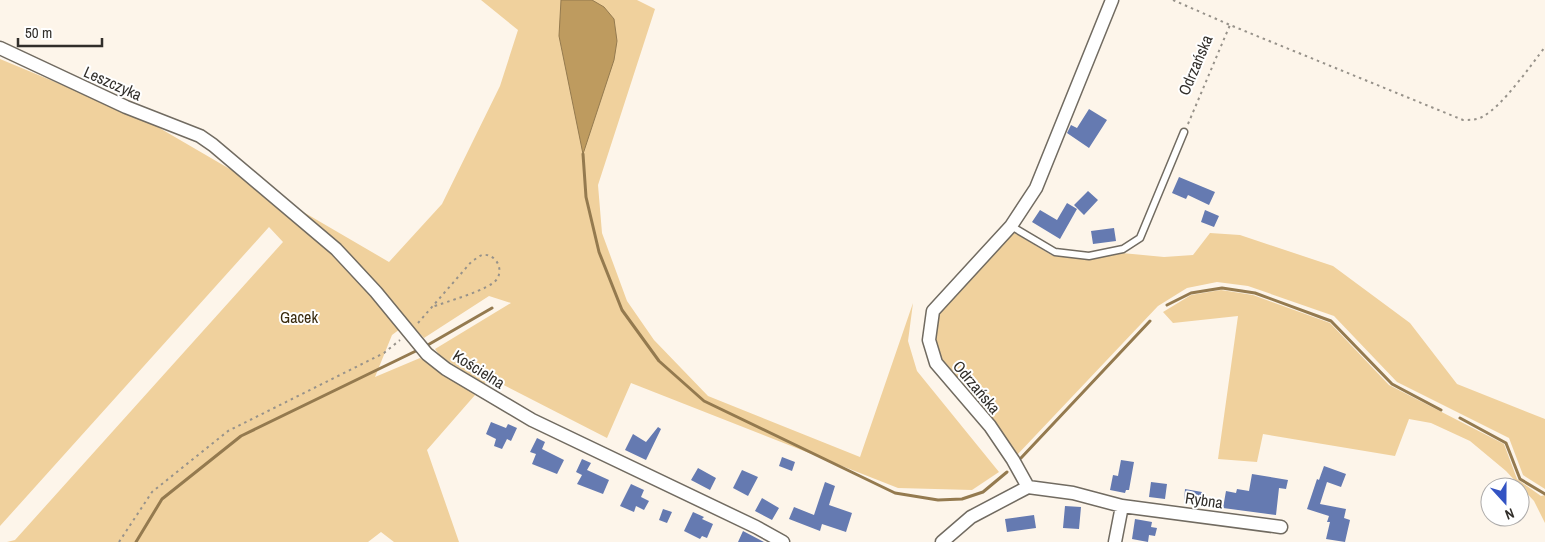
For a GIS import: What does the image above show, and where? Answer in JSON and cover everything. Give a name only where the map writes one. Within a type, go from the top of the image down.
[{"type":"street","name":"Odrzańska","points":[[1028,487],[1013,460],[990,426],[936,364],[929,340],[933,311],[1011,226],[1036,188],[1112,0]]},
{"type":"street","name":"Leszczyka","points":[[0,48],[126,107],[200,136],[213,145]]},
{"type":"street","name":"Kościelna","points":[[213,145],[336,249],[410,332],[427,354],[446,369],[532,420],[756,527],[783,542]]},
{"type":"street","name":"Rybna","points":[[1028,487],[1073,493],[1122,506],[1281,527]]},
{"type":"street","points":[[942,542],[971,517],[1028,487]]},
{"type":"street","points":[[1115,542],[1122,506]]},
{"type":"lane","points":[[1011,226],[1055,252],[1089,256],[1124,249],[1140,238],[1184,132]]},
{"type":"path","points":[[1173,0],[1463,120],[1482,118],[1490,112],[1514,86],[1545,46]]},
{"type":"path","name":"Odrzańska","points":[[1184,132],[1230,25]]},
{"type":"path","points":[[119,542],[152,492],[228,431],[384,353],[410,332],[472,261],[480,255],[490,255],[497,261],[500,270],[497,280],[489,287],[432,307]]},
{"type":"green space","name":"Gacek","points":[[481,0],[637,0],[655,9],[598,185],[602,233],[627,301],[654,340],[708,396],[860,457],[913,303],[908,341],[917,371],[999,472],[972,490],[898,488],[631,383],[607,438],[490,378],[484,384],[440,356],[435,349],[511,303],[489,296],[424,338],[402,315],[400,329],[392,335],[375,377],[420,358],[475,395],[427,450],[459,542],[394,542],[381,532],[368,542],[7,542],[15,540],[283,242],[269,227],[0,526],[0,59],[144,119],[389,262],[442,204],[500,86],[518,30]]},
{"type":"green space","points":[[1013,232],[1053,256],[1090,259],[1122,253],[1164,257],[1193,255],[1210,233],[1240,235],[1333,266],[1410,323],[1457,384],[1545,419],[1545,489],[1530,479],[1530,477],[1523,475],[1509,438],[1397,382],[1334,316],[1248,286],[1217,282],[1187,288],[1158,306],[1017,455],[941,359],[933,341],[937,315]]},
{"type":"green space","points":[[1221,290],[1253,295],[1330,323],[1389,385],[1504,444],[1516,477],[1512,477],[1470,441],[1431,423],[1409,419],[1395,456],[1263,434],[1257,462],[1218,459],[1238,316],[1173,323],[1163,312],[1191,295]]},
{"type":"green space","points":[[1530,488],[1541,496],[1545,495],[1545,523],[1530,497]]},
{"type":"shaded area","points":[[561,0],[592,0],[604,7],[614,19],[617,41],[614,60],[583,154],[559,36]]},
{"type":"building","points":[[1089,109],[1107,120],[1089,148],[1067,133],[1071,125],[1077,128]]},
{"type":"building","points":[[1179,177],[1215,192],[1209,205],[1188,195],[1186,199],[1172,193]]},
{"type":"building","points":[[1088,191],[1098,200],[1084,215],[1074,205]]},
{"type":"building","points":[[1067,203],[1077,209],[1060,239],[1032,222],[1040,210],[1057,220]]},
{"type":"building","points":[[1205,210],[1219,216],[1214,227],[1201,222]]},
{"type":"building","points":[[1114,228],[1116,241],[1093,244],[1091,231]]},
{"type":"building","points":[[491,422],[506,428],[508,424],[517,428],[511,441],[507,439],[502,449],[494,446],[496,439],[486,434]]},
{"type":"building","points":[[658,427],[661,429],[646,460],[625,450],[633,434],[646,442]]},
{"type":"building","points":[[537,438],[545,442],[542,449],[564,460],[557,474],[532,464],[536,454],[530,452]]},
{"type":"building","points":[[782,457],[795,462],[792,471],[779,466]]},
{"type":"building","points":[[582,459],[591,463],[587,470],[609,480],[603,494],[577,484],[582,475],[576,472]]},
{"type":"building","points":[[1121,460],[1134,462],[1129,490],[1126,490],[1125,493],[1110,490],[1113,475],[1118,476]]},
{"type":"building","points":[[1324,466],[1346,474],[1341,487],[1327,482],[1320,504],[1346,509],[1344,518],[1350,520],[1345,542],[1326,539],[1330,522],[1327,522],[1329,516],[1307,509],[1317,479],[1319,480]]},
{"type":"building","points":[[698,468],[716,478],[710,490],[691,480]]},
{"type":"building","points":[[742,470],[758,477],[748,496],[733,488]]},
{"type":"building","points":[[1252,474],[1288,480],[1286,489],[1279,488],[1276,515],[1223,508],[1226,491],[1236,493],[1237,489],[1249,491]]},
{"type":"building","points":[[825,482],[835,486],[829,505],[852,513],[846,532],[822,524],[820,531],[789,519],[794,507],[814,515]]},
{"type":"building","points":[[1151,482],[1167,484],[1165,499],[1149,497]]},
{"type":"building","points":[[631,484],[644,490],[641,497],[649,501],[644,510],[636,506],[634,512],[620,506]]},
{"type":"building","points":[[1185,489],[1202,492],[1200,505],[1184,502]]},
{"type":"building","points":[[762,498],[779,508],[772,520],[755,511]]},
{"type":"building","points":[[1065,506],[1081,507],[1079,529],[1063,528]]},
{"type":"building","points":[[663,509],[672,512],[667,523],[659,520]]},
{"type":"building","points":[[693,512],[713,524],[707,538],[702,536],[700,539],[684,531]]},
{"type":"building","points":[[1034,515],[1036,528],[1007,532],[1005,519]]},
{"type":"building","points":[[1135,519],[1152,522],[1151,527],[1157,528],[1155,536],[1149,535],[1148,542],[1132,539]]},
{"type":"building","points":[[743,531],[764,542],[738,542]]},
{"type":"waterway","points":[[583,154],[586,197],[599,252],[622,310],[659,361],[704,401],[895,493],[938,500],[962,499],[983,492],[1007,472]]},
{"type":"waterway","points":[[1167,305],[1191,293],[1222,288],[1255,293],[1331,321],[1392,384],[1441,410]]},
{"type":"waterway","points":[[426,346],[492,308]]},
{"type":"waterway","points":[[1021,458],[1150,321]]},
{"type":"waterway","points":[[136,542],[162,499],[241,436],[420,349]]},
{"type":"waterway","points":[[1460,418],[1506,443],[1520,479],[1545,494]]}]
